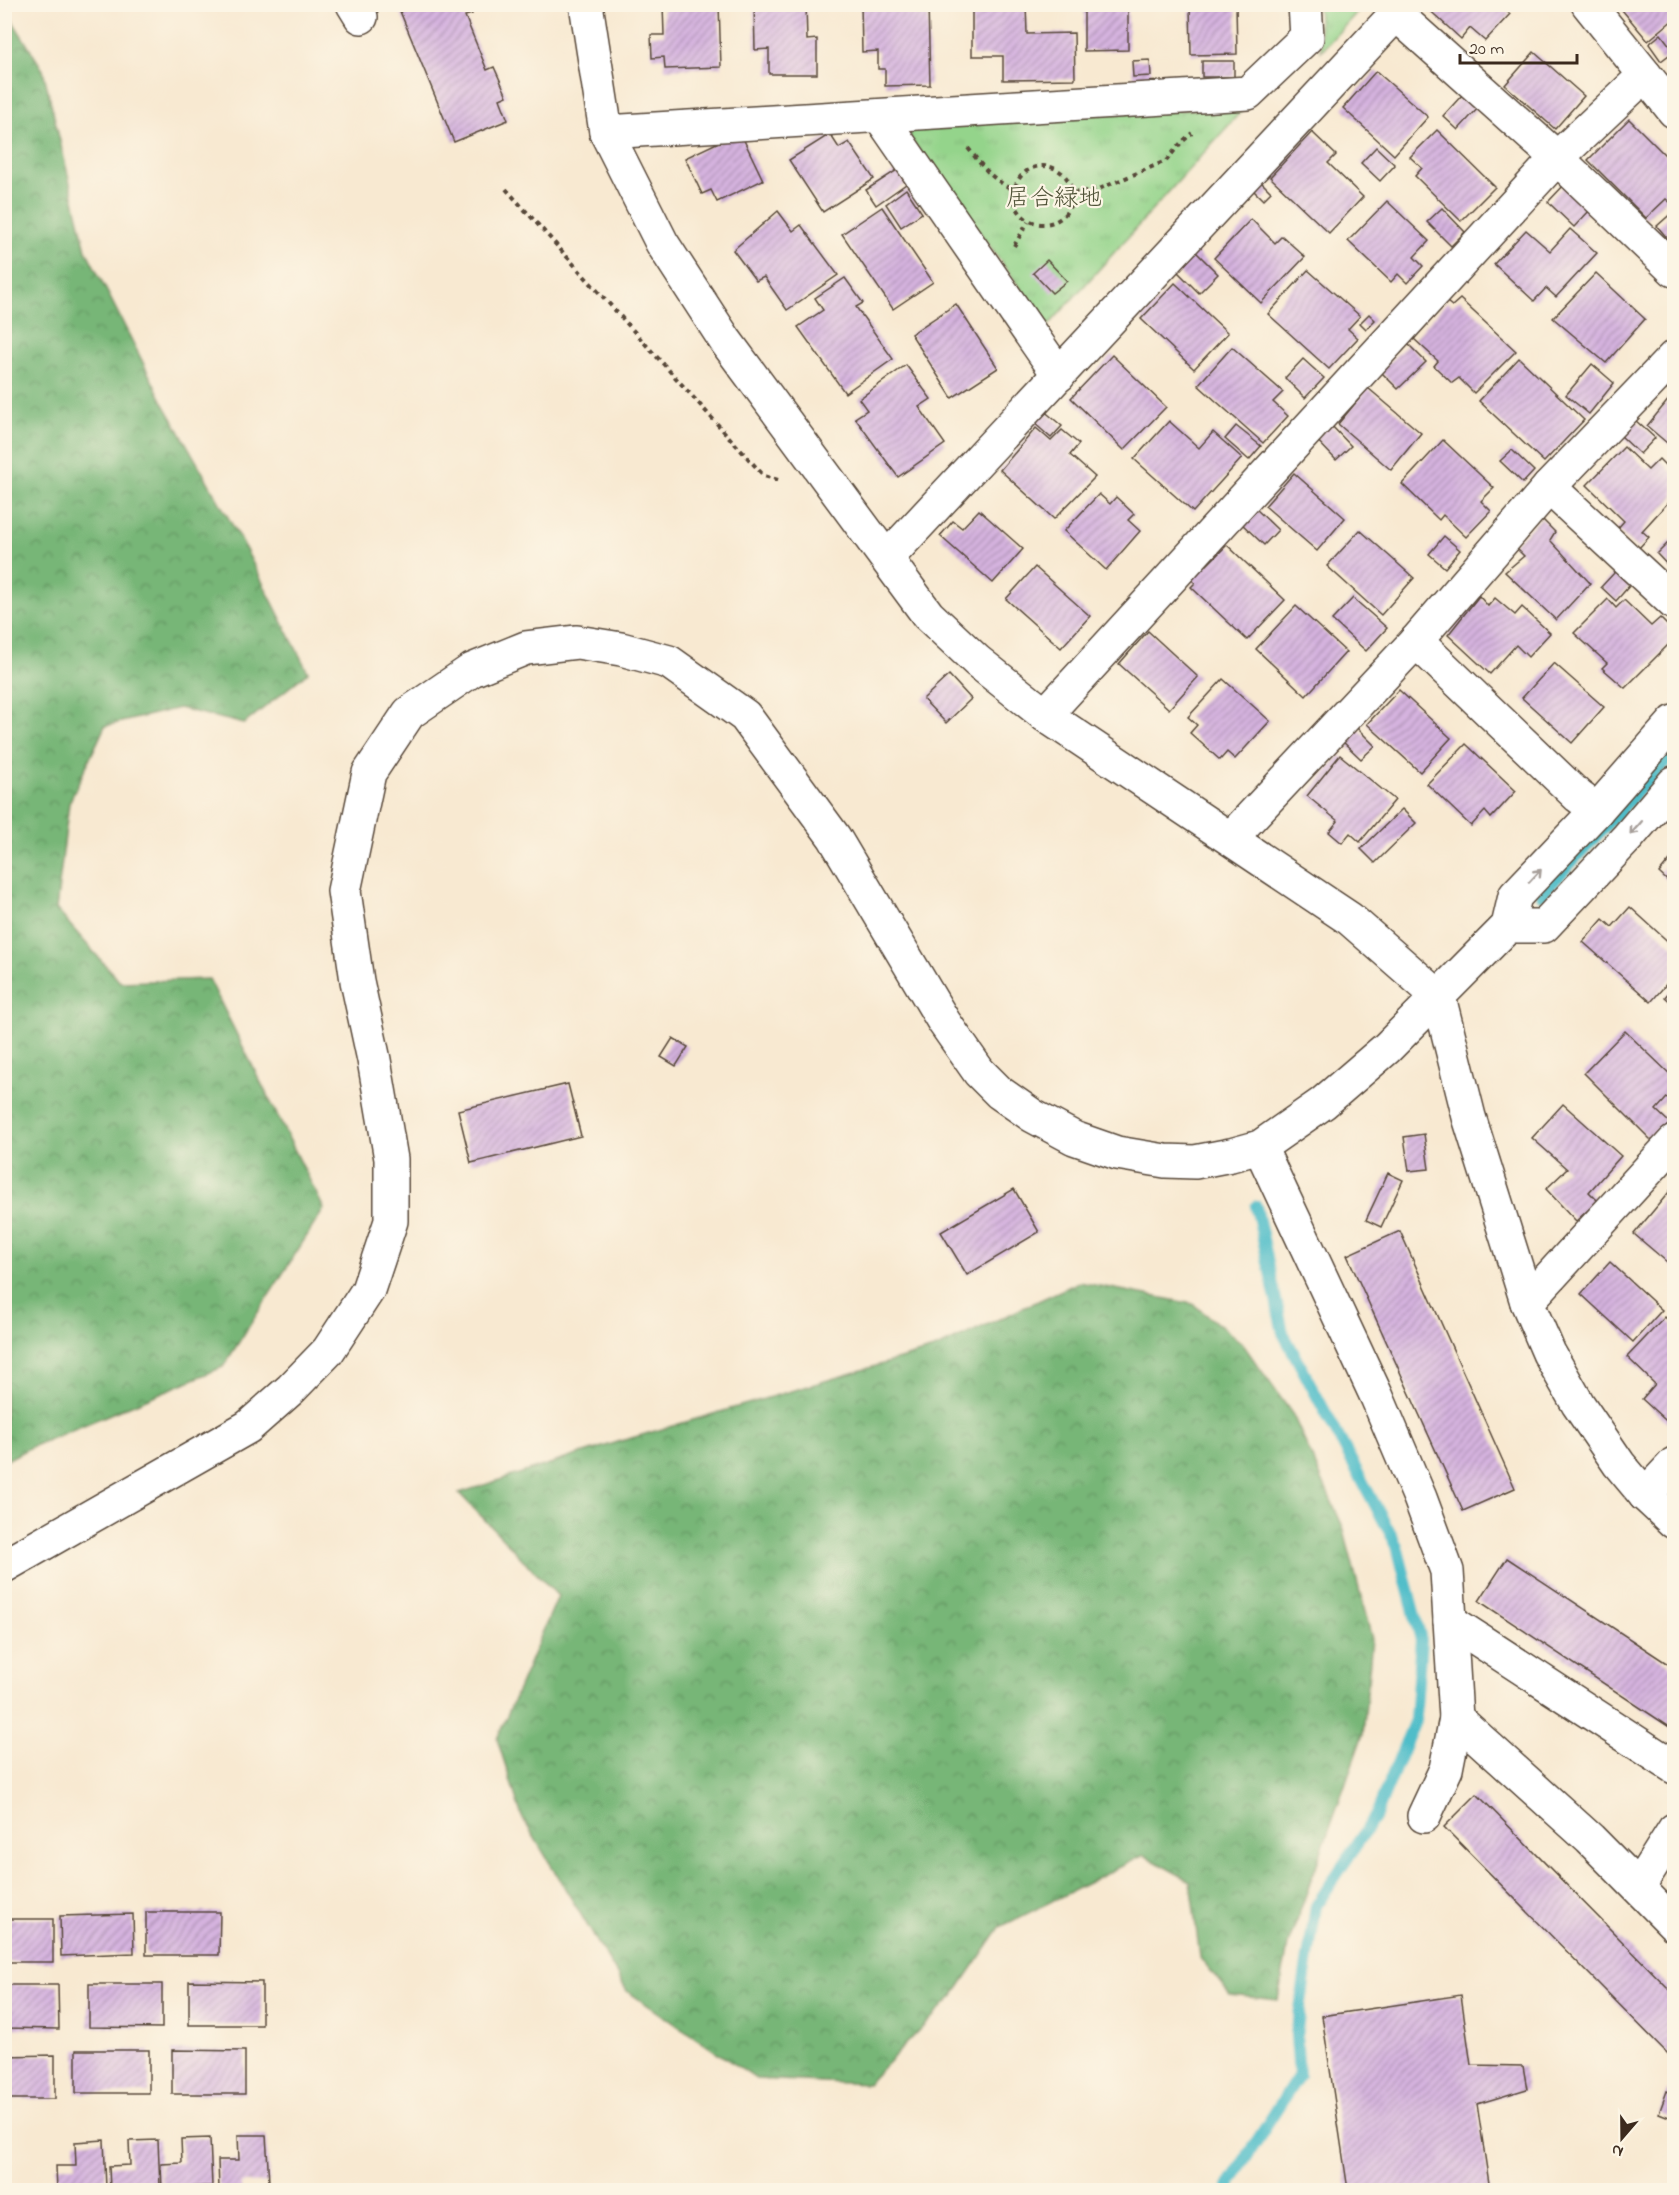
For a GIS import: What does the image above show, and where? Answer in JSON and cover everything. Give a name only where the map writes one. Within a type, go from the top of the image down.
[{"type":"street","points":[[586,4],[606,132],[662,243],[725,340],[928,615],[977,661],[1046,715],[1153,789],[1231,838],[1350,919],[1439,997],[1468,1117],[1527,1302],[1549,1353],[1578,1404],[1619,1464],[1645,1495],[1674,1522]]},
{"type":"street","points":[[606,132],[1248,93],[1307,37],[1305,4]]},
{"type":"street","points":[[1588,4],[1674,111]]},
{"type":"street","points":[[887,558],[1396,14],[1557,158],[1674,270]]},
{"type":"street","points":[[1046,715],[1557,158],[1645,75]]},
{"type":"street","points":[[880,116],[1059,375]]},
{"type":"street","points":[[1231,838],[1416,641],[1549,487],[1674,357]]},
{"type":"street","points":[[1549,487],[1674,603]]},
{"type":"street","points":[[1416,641],[1578,796],[1598,810]]},
{"type":"street","points":[[4,1566],[248,1427],[291,1389],[328,1350],[368,1290],[391,1221],[391,1159],[374,1060],[357,981],[344,891],[369,773],[409,713],[472,670],[526,648],[577,642],[621,649],[669,662],[745,716],[834,837],[944,1022],[979,1072],[1000,1093],[1032,1116],[1074,1138],[1117,1153],[1166,1161],[1195,1162],[1260,1147],[1323,1103],[1388,1048],[1508,926],[1515,896],[1598,810],[1674,722]]},
{"type":"street","points":[[1508,926],[1544,926],[1628,837],[1674,783]]},
{"type":"street","points":[[1527,1302],[1674,1142]]},
{"type":"street","points":[[1260,1147],[1377,1396],[1420,1498],[1447,1571],[1456,1718],[1446,1769],[1424,1815]]},
{"type":"street","points":[[1645,1495],[1674,1464]]},
{"type":"street","points":[[1450,1621],[1674,1767]]},
{"type":"street","points":[[1456,1718],[1590,1839],[1674,1924]]},
{"type":"street","points":[[1638,1887],[1674,1830]]},
{"type":"path","points":[[945,112],[986,171],[998,182],[1014,190]]},
{"type":"path","points":[[1073,193],[1099,189],[1166,161],[1180,144],[1201,126]]},
{"type":"path","points":[[1039,166],[1051,166],[1062,172],[1070,182],[1073,193],[1067,214],[1049,225],[1028,222],[1019,214],[1014,202],[1014,190],[1018,179],[1027,170],[1039,166]]},
{"type":"path","points":[[506,189],[764,476],[799,486],[835,488]]},
{"type":"path","points":[[1011,250],[1028,222]]},
{"type":"green space","points":[[1318,5],[1364,5],[1321,51]]},
{"type":"green space","points":[[5,9],[43,70],[86,250],[164,404],[242,542],[308,672],[244,724],[179,708],[105,726],[69,803],[56,909],[120,982],[209,979],[324,1209],[223,1367],[31,1447],[5,1461]]},
{"type":"green space","name":"居合緑地","points":[[1245,107],[1048,326],[900,124]]},
{"type":"green space","points":[[1079,1282],[1193,1304],[1242,1343],[1293,1415],[1343,1527],[1372,1639],[1363,1734],[1288,1945],[1278,2000],[1230,1995],[1200,1957],[1190,1881],[1144,1855],[1000,1927],[954,1995],[867,2084],[756,2079],[627,1991],[522,1817],[497,1739],[558,1596],[459,1493],[618,1442],[937,1348]]},
{"type":"building","points":[[397,4],[468,4],[472,14],[465,16],[487,70],[494,67],[507,96],[500,99],[508,120],[454,142]]},
{"type":"building","points":[[663,4],[719,4],[721,67],[665,69],[664,57],[652,58],[651,35],[664,35]]},
{"type":"building","points":[[754,4],[806,4],[807,40],[817,39],[817,74],[769,74],[769,49],[755,50]]},
{"type":"building","points":[[861,4],[928,4],[930,85],[885,86],[885,69],[878,69],[878,51],[862,52]]},
{"type":"building","points":[[972,4],[1026,4],[1027,34],[1074,33],[1075,79],[1003,80],[1003,56],[972,56]]},
{"type":"building","points":[[1084,4],[1128,4],[1128,50],[1084,51]]},
{"type":"building","points":[[1190,4],[1236,4],[1237,54],[1191,55]]},
{"type":"building","points":[[1423,4],[1500,4],[1510,14],[1485,41],[1470,28],[1461,39]]},
{"type":"building","points":[[1617,4],[1674,4],[1674,19],[1648,41]]},
{"type":"building","points":[[1661,34],[1674,51],[1661,61],[1649,44]]},
{"type":"building","points":[[1534,52],[1584,96],[1555,129],[1505,85]]},
{"type":"building","points":[[1150,60],[1151,76],[1133,77],[1132,61]]},
{"type":"building","points":[[1202,61],[1234,61],[1234,77],[1202,77]]},
{"type":"building","points":[[1376,71],[1428,117],[1394,155],[1343,108]]},
{"type":"building","points":[[1463,94],[1479,107],[1458,130],[1443,116]]},
{"type":"building","points":[[1629,119],[1674,164],[1674,202],[1672,204],[1666,199],[1646,218],[1588,160]]},
{"type":"building","points":[[1437,130],[1495,187],[1461,221],[1415,176],[1422,168],[1410,157]]},
{"type":"building","points":[[740,132],[763,180],[717,202],[711,190],[702,194],[685,158]]},
{"type":"building","points":[[1312,132],[1336,155],[1328,163],[1363,197],[1329,233],[1270,177]]},
{"type":"building","points":[[830,134],[839,148],[849,142],[874,179],[823,212],[789,160]]},
{"type":"building","points":[[1376,147],[1395,165],[1380,181],[1361,163]]},
{"type":"building","points":[[897,170],[906,184],[876,205],[866,190]]},
{"type":"building","points":[[1258,179],[1271,192],[1263,200],[1250,187]]},
{"type":"building","points":[[1565,184],[1591,209],[1574,227],[1548,202]]},
{"type":"building","points":[[906,189],[922,213],[901,227],[886,204]]},
{"type":"building","points":[[1387,201],[1429,241],[1414,257],[1423,266],[1407,283],[1398,274],[1391,282],[1348,241]]},
{"type":"building","points":[[882,207],[933,282],[893,309],[842,234]]},
{"type":"building","points":[[1442,208],[1465,232],[1451,246],[1427,222]]},
{"type":"building","points":[[778,211],[793,231],[801,225],[838,275],[787,310],[764,277],[756,281],[733,250]]},
{"type":"building","points":[[1674,211],[1674,246],[1657,226]]},
{"type":"building","points":[[1251,219],[1275,243],[1282,236],[1305,257],[1261,303],[1214,258]]},
{"type":"building","points":[[1570,229],[1597,253],[1556,297],[1546,288],[1534,301],[1494,264],[1526,230],[1550,251]]},
{"type":"building","points":[[1195,251],[1218,274],[1199,293],[1176,270]]},
{"type":"building","points":[[1047,260],[1067,281],[1052,293],[1033,273]]},
{"type":"building","points":[[1308,270],[1360,316],[1348,329],[1358,338],[1329,369],[1268,314]]},
{"type":"building","points":[[1596,273],[1645,319],[1606,363],[1553,318]]},
{"type":"building","points":[[845,278],[863,303],[856,307],[893,359],[845,393],[798,327],[823,310],[815,298]]},
{"type":"building","points":[[1175,283],[1228,333],[1194,369],[1141,319]]},
{"type":"building","points":[[1460,299],[1516,351],[1474,393],[1459,378],[1452,383],[1434,366],[1438,361],[1414,339],[1447,302],[1452,306]]},
{"type":"building","points":[[956,304],[998,368],[952,398],[911,334]]},
{"type":"building","points":[[1369,314],[1375,320],[1366,329],[1360,323]]},
{"type":"building","points":[[1408,344],[1426,362],[1398,389],[1380,371]]},
{"type":"building","points":[[1232,347],[1283,392],[1273,402],[1288,416],[1263,443],[1198,385]]},
{"type":"building","points":[[1112,355],[1166,407],[1124,450],[1071,398]]},
{"type":"building","points":[[1519,358],[1584,420],[1544,462],[1479,401]]},
{"type":"building","points":[[1303,359],[1324,378],[1305,398],[1285,378]]},
{"type":"building","points":[[1592,364],[1614,383],[1589,414],[1566,395]]},
{"type":"building","points":[[906,365],[931,399],[919,407],[945,444],[898,477],[855,418],[867,410],[859,399]]},
{"type":"building","points":[[1368,388],[1421,433],[1391,470],[1338,424]]},
{"type":"building","points":[[1674,393],[1674,449],[1647,426]]},
{"type":"building","points":[[1042,409],[1062,426],[1051,438],[1032,421]]},
{"type":"building","points":[[1635,420],[1655,438],[1640,454],[1620,435]]},
{"type":"building","points":[[1169,421],[1199,448],[1213,432],[1242,458],[1193,512],[1134,459]]},
{"type":"building","points":[[1330,424],[1351,446],[1336,460],[1315,438]]},
{"type":"building","points":[[1236,426],[1261,446],[1249,460],[1225,439]]},
{"type":"building","points":[[1036,428],[1051,441],[1062,430],[1079,444],[1070,455],[1095,477],[1054,519],[1000,470]]},
{"type":"building","points":[[1443,440],[1494,488],[1481,501],[1491,511],[1466,537],[1443,515],[1439,520],[1402,484]]},
{"type":"building","points":[[1624,447],[1648,470],[1659,459],[1674,474],[1674,496],[1642,531],[1649,537],[1638,549],[1617,529],[1624,521],[1587,485]]},
{"type":"building","points":[[1512,450],[1534,471],[1523,483],[1500,461]]},
{"type":"building","points":[[1294,473],[1345,518],[1317,551],[1265,506]]},
{"type":"building","points":[[1099,494],[1110,504],[1116,497],[1134,514],[1128,520],[1140,531],[1106,570],[1064,531]]},
{"type":"building","points":[[1255,508],[1278,530],[1264,545],[1241,523]]},
{"type":"building","points":[[979,510],[1023,549],[993,583],[940,536],[953,521],[962,528]]},
{"type":"building","points":[[1541,518],[1555,532],[1550,540],[1590,583],[1556,620],[1505,572],[1524,556],[1513,545]]},
{"type":"building","points":[[1360,530],[1414,578],[1381,615],[1327,566]]},
{"type":"building","points":[[1444,536],[1460,550],[1445,568],[1429,554]]},
{"type":"building","points":[[1674,537],[1674,572],[1657,554]]},
{"type":"building","points":[[1227,545],[1285,600],[1247,640],[1191,587],[1195,583],[1187,575],[1201,560],[1207,565]]},
{"type":"building","points":[[1035,567],[1090,616],[1061,648],[1006,599]]},
{"type":"building","points":[[1615,572],[1630,585],[1616,601],[1601,587]]},
{"type":"building","points":[[1479,596],[1488,606],[1495,598],[1515,615],[1522,607],[1550,633],[1528,657],[1516,645],[1490,674],[1448,635]]},
{"type":"building","points":[[1353,598],[1387,628],[1366,651],[1332,620]]},
{"type":"building","points":[[1608,599],[1616,608],[1624,600],[1651,626],[1660,618],[1674,632],[1674,639],[1625,688],[1602,668],[1607,663],[1574,633]]},
{"type":"building","points":[[1296,606],[1346,652],[1306,696],[1256,649]]},
{"type":"building","points":[[1148,631],[1198,677],[1169,709],[1119,664]]},
{"type":"building","points":[[1554,663],[1604,707],[1572,743],[1522,698]]},
{"type":"building","points":[[949,675],[971,699],[946,723],[923,699]]},
{"type":"building","points":[[1223,679],[1270,721],[1235,759],[1227,752],[1220,760],[1190,733],[1197,725],[1188,717]]},
{"type":"building","points":[[1399,690],[1451,738],[1420,772],[1367,724]]},
{"type":"building","points":[[1354,725],[1375,746],[1361,759],[1340,739]]},
{"type":"building","points":[[1466,744],[1516,791],[1491,818],[1485,811],[1471,826],[1427,784]]},
{"type":"building","points":[[1340,755],[1395,800],[1360,842],[1350,833],[1342,843],[1329,832],[1338,821],[1307,796]]},
{"type":"building","points":[[1402,809],[1416,823],[1375,863],[1361,849]]},
{"type":"building","points":[[1674,855],[1674,887],[1659,873]]},
{"type":"building","points":[[1630,907],[1674,947],[1674,975],[1651,1002],[1583,942],[1603,919],[1612,927]]},
{"type":"building","points":[[1674,986],[1674,1005],[1665,997]]},
{"type":"building","points":[[1625,1031],[1674,1078],[1674,1090],[1656,1110],[1670,1123],[1652,1141],[1584,1073]]},
{"type":"building","points":[[673,1038],[688,1047],[676,1066],[661,1057]]},
{"type":"building","points":[[568,1084],[581,1136],[471,1163],[458,1110]]},
{"type":"building","points":[[1563,1104],[1621,1156],[1589,1192],[1598,1201],[1576,1221],[1546,1189],[1567,1169],[1532,1138]]},
{"type":"building","points":[[1424,1134],[1429,1169],[1409,1171],[1404,1137]]},
{"type":"building","points":[[1388,1173],[1403,1180],[1381,1227],[1366,1220]]},
{"type":"building","points":[[1674,1186],[1674,1268],[1634,1234]]},
{"type":"building","points":[[1014,1189],[1039,1232],[967,1275],[941,1232]]},
{"type":"building","points":[[1400,1231],[1515,1488],[1463,1511],[1347,1255]]},
{"type":"building","points":[[1610,1262],[1662,1310],[1633,1342],[1581,1294]]},
{"type":"building","points":[[1665,1317],[1674,1326],[1674,1428],[1642,1399],[1655,1384],[1627,1357]]},
{"type":"building","points":[[1507,1558],[1674,1668],[1674,1730],[1479,1601]]},
{"type":"building","points":[[1477,1794],[1674,1994],[1674,2060],[1444,1827]]},
{"type":"building","points":[[146,1912],[220,1912],[219,1955],[146,1955]]},
{"type":"building","points":[[133,1914],[134,1953],[61,1956],[60,1916]]},
{"type":"building","points":[[5,1919],[53,1919],[53,1962],[5,1962]]},
{"type":"building","points":[[189,1981],[262,1982],[262,2025],[189,2025]]},
{"type":"building","points":[[89,1984],[162,1984],[162,2028],[89,2027]]},
{"type":"building","points":[[4,1985],[58,1985],[59,2029],[4,2028]]},
{"type":"building","points":[[1461,1995],[1471,2065],[1523,2066],[1527,2089],[1477,2104],[1490,2190],[1348,2190],[1322,2016]]},
{"type":"building","points":[[76,2050],[149,2050],[149,2093],[76,2093]]},
{"type":"building","points":[[172,2050],[245,2051],[245,2094],[172,2094]]},
{"type":"building","points":[[55,2055],[55,2099],[4,2099],[4,2056]]},
{"type":"building","points":[[1667,2091],[1674,2094],[1674,2119],[1659,2113]]},
{"type":"building","points":[[238,2135],[266,2135],[269,2182],[241,2183],[241,2190],[219,2190],[218,2160],[239,2160]]},
{"type":"building","points":[[210,2138],[212,2186],[185,2187],[185,2190],[162,2190],[161,2164],[182,2163],[181,2139]]},
{"type":"building","points":[[104,2140],[106,2188],[57,2190],[56,2166],[76,2166],[75,2142]]},
{"type":"building","points":[[158,2140],[160,2188],[110,2190],[109,2166],[130,2165],[129,2141]]},
{"type":"waterway","points":[[1541,895],[1674,753]]},
{"type":"waterway","points":[[1231,2190],[1228,2186],[1299,2075],[1296,2035],[1316,1906],[1376,1815],[1415,1720],[1421,1640],[1397,1546],[1283,1333],[1256,1206]]}]
